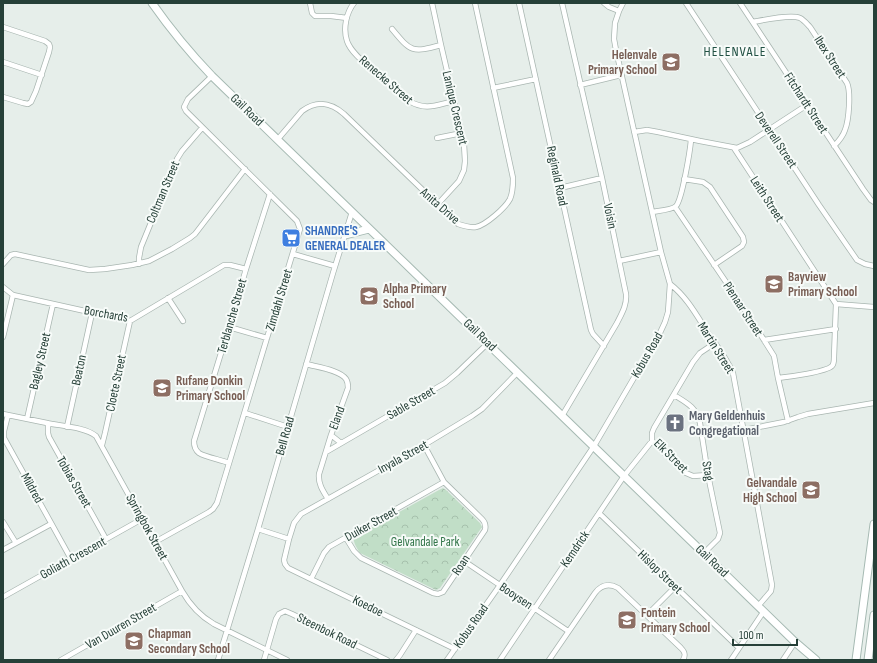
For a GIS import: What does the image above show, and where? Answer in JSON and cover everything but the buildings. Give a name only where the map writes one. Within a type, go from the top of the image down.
[{"type":"street","name":"Gail Road","points":[[152,3],[181,43],[212,76],[759,605],[795,642],[816,660]]},
{"type":"street","points":[[310,3],[312,13],[315,16],[347,18]]},
{"type":"street","name":"Renecke Street","points":[[354,3],[349,10],[345,29],[347,41],[352,50],[363,61],[409,101],[416,105],[423,107],[454,101]]},
{"type":"street","name":"Lanique Crescent","points":[[432,3],[462,133],[466,161],[459,181],[437,205]]},
{"type":"street","name":"Anita Drive","points":[[278,139],[302,111],[319,104],[331,106],[344,114],[458,224],[469,227],[481,225],[506,205],[510,199],[514,186],[475,3]]},
{"type":"street","name":"Reginald Road","points":[[519,3],[591,330],[604,346]]},
{"type":"street","name":"Voisin","points":[[562,3],[602,178],[626,294],[626,306],[623,312],[562,416]]},
{"type":"street","points":[[604,3],[619,11]]},
{"type":"street","name":"Kobus Road","points":[[447,660],[500,585],[594,446],[648,354],[662,328],[668,312],[670,284],[661,252],[616,50],[614,35],[615,23],[623,3]]},
{"type":"street","name":"Deverell Street","points":[[686,3],[769,130],[857,260],[874,266]]},
{"type":"street","name":"Fitchardt Street","points":[[740,3],[834,146],[863,189],[874,202]]},
{"type":"street","name":"Ibex Street","points":[[753,22],[789,17],[798,18],[806,22],[847,83],[849,89],[847,124],[841,137],[834,146]]},
{"type":"street","points":[[3,27],[45,41],[50,47],[50,52],[33,99],[28,104],[3,97]]},
{"type":"street","points":[[392,29],[402,41],[414,49],[425,49],[441,45]]},
{"type":"street","points":[[3,62],[42,75]]},
{"type":"street","points":[[580,85],[621,74]]},
{"type":"street","name":"Zimdahl Street","points":[[155,542],[213,509],[217,503],[300,229],[297,221],[186,112],[184,107],[188,99],[212,76]]},
{"type":"street","points":[[493,88],[536,79]]},
{"type":"street","points":[[634,132],[647,130],[734,148],[745,145],[807,105]]},
{"type":"street","name":"Coltman Street","points":[[139,264],[139,253],[141,247],[177,159],[202,128]]},
{"type":"street","points":[[437,138],[462,133]]},
{"type":"street","points":[[652,212],[675,207],[678,203],[681,195],[691,140]]},
{"type":"street","name":"Leith Street","points":[[734,148],[836,304]]},
{"type":"street","points":[[3,264],[11,255],[15,254],[89,270],[139,264],[149,261],[190,238],[244,170]]},
{"type":"street","points":[[560,188],[602,178]]},
{"type":"street","points":[[684,179],[703,182],[710,186],[743,236],[744,242],[742,246],[714,265]]},
{"type":"street","name":"Terblanche Street","points":[[229,463],[200,454],[194,445],[194,441],[270,194]]},
{"type":"street","name":"Pienaar Street","points":[[675,207],[745,310],[774,356],[788,421]]},
{"type":"street","name":"Bell Road","points":[[218,660],[352,212]]},
{"type":"street","points":[[345,236],[369,229]]},
{"type":"street","points":[[619,261],[661,252]]},
{"type":"street","points":[[293,254],[335,266]]},
{"type":"street","name":"Borchards","points":[[3,287],[13,295],[130,321],[224,266],[230,264],[246,269]]},
{"type":"street","name":"Martin Street","points":[[670,284],[683,296],[734,373],[772,586],[769,594],[759,605]]},
{"type":"street","points":[[3,336],[13,295]]},
{"type":"street","points":[[168,298],[183,321]]},
{"type":"street","name":"Bagley Street","points":[[27,419],[53,304]]},
{"type":"street","points":[[778,378],[830,368],[834,362],[836,304],[874,307]]},
{"type":"street","name":"Beaton","points":[[67,427],[92,313]]},
{"type":"street","name":"Cloete Street","points":[[102,446],[130,321]]},
{"type":"street","points":[[229,327],[267,338]]},
{"type":"street","points":[[764,340],[836,329]]},
{"type":"street","name":"Sable Street","points":[[326,452],[445,383],[488,343]]},
{"type":"street","name":"Elk Street","points":[[708,474],[693,476],[686,473],[652,441],[652,433],[695,358],[715,343]]},
{"type":"street","name":"Eland","points":[[306,364],[336,372],[348,381],[348,388],[331,435],[319,478],[320,485],[328,498]]},
{"type":"street","name":"Inyala Street","points":[[284,560],[294,523],[299,516],[328,498],[466,421],[478,413],[518,372]]},
{"type":"street","name":"Stag","points":[[674,395],[690,405],[698,417],[720,533],[718,539],[704,553]]},
{"type":"street","points":[[744,430],[788,421],[808,414],[874,403]]},
{"type":"street","points":[[245,413],[288,426]]},
{"type":"street","name":"Springbok Street","points":[[6,414],[92,433],[96,436],[190,604],[208,621],[287,660]]},
{"type":"street","name":"Mildred","points":[[6,414],[4,438],[71,559]]},
{"type":"street","name":"Tobias Street","points":[[48,424],[49,437],[106,539]]},
{"type":"street","points":[[331,435],[341,443]]},
{"type":"street","name":"Kemdrick","points":[[500,660],[624,476],[652,441]]},
{"type":"street","name":"Roan","points":[[346,538],[354,551],[361,558],[433,593],[438,594],[443,592],[485,530],[485,523],[444,482],[424,445]]},
{"type":"street","name":"Duiker Street","points":[[311,579],[326,550],[444,482]]},
{"type":"street","name":"Hislop Street","points":[[599,513],[739,648]]},
{"type":"street","name":"Goliath Crescent","points":[[3,597],[142,519]]},
{"type":"street","points":[[3,522],[16,543]]},
{"type":"street","points":[[3,550],[51,524]]},
{"type":"street","points":[[856,660],[874,524]]},
{"type":"street","points":[[258,529],[289,539]]},
{"type":"street","name":"Koedoe","points":[[284,560],[287,567],[455,649]]},
{"type":"street","name":"Booysen","points":[[464,561],[568,631]]},
{"type":"street","points":[[550,660],[568,631],[598,589],[604,585],[612,585],[618,588],[682,650],[685,656],[683,660]]},
{"type":"street","points":[[647,615],[675,587]]},
{"type":"street","name":"Van Duuren Street","points":[[60,660],[182,591]]},
{"type":"street","name":"Steenbok Road","points":[[267,650],[276,619],[279,614],[285,611],[387,660]]},
{"type":"street","points":[[731,660],[764,611]]},
{"type":"street","points":[[868,660],[874,615]]},
{"type":"street","points":[[396,660],[416,630]]},
{"type":"street","points":[[783,660],[795,642]]},
{"type":"street","points":[[264,660],[267,650]]},
{"type":"green space","name":"Gelvandale Park","points":[[443,488],[480,523],[482,527],[440,588],[436,590],[360,553],[354,537]]},
{"type":"place","name":"Helenvale Primary School","points":[[671,62]]},
{"type":"place","name":"SHANDRE'S GENERAL DEALER","points":[[291,238]]},
{"type":"place","name":"Bayview Primary School","points":[[774,284]]},
{"type":"place","name":"Alpha Primary School","points":[[369,296]]},
{"type":"place","name":"Rufane Donkin Primary School","points":[[162,388]]},
{"type":"place","name":"Mary Geldenhuis Congregational","points":[[675,423]]},
{"type":"place","name":"Gelvandale High School","points":[[811,490]]},
{"type":"place","name":"Fontein Primary School","points":[[627,620]]},
{"type":"place","name":"Chapman Secondary School","points":[[134,641]]},
{"type":"district","name":"HELENVALE","points":[[735,51]]}]
